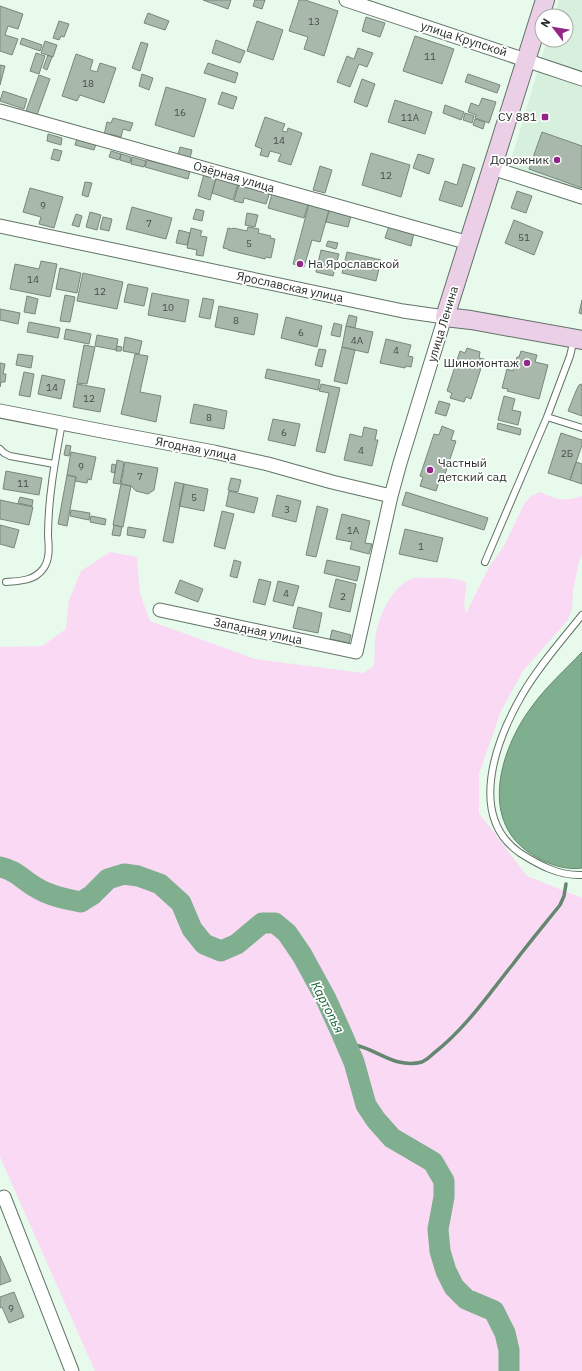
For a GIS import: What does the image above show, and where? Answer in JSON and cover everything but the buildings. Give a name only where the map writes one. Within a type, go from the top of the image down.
[{"type":"main road","name":"улица Ленина","points":[[445,317],[545,0]]},
{"type":"main road","name":"Ярославская улица","points":[[445,317],[477,321],[578,339]]},
{"type":"street","name":"улица Крупской","points":[[346,0],[582,79]]},
{"type":"street","name":"Озёрная улица","points":[[0,111],[468,243]]},
{"type":"street","points":[[492,168],[582,197]]},
{"type":"street","name":"Ярославская улица","points":[[0,226],[403,311],[445,317]]},
{"type":"street","name":"улица Ленина","points":[[356,652],[391,496],[445,317]]},
{"type":"street","name":"Ягодная улица","points":[[0,413],[62,423],[214,452],[260,462],[332,482],[391,496]]},
{"type":"street","name":"Западная улица","points":[[160,610],[356,652]]},
{"type":"street","points":[[4,1197],[72,1371]]},
{"type":"lane","points":[[485,562],[547,417],[578,339]]},
{"type":"lane","points":[[547,417],[582,428]]},
{"type":"lane","points":[[6,582],[30,579],[37,575],[47,563],[48,507],[62,423]]},
{"type":"lane","points":[[0,450],[10,456],[54,464]]},
{"type":"lane","points":[[582,614],[522,694],[509,720],[493,767],[490,788],[490,806],[503,837],[514,848],[542,866],[559,873],[582,875]]},
{"type":"shaded area","points":[[559,0],[582,0],[582,197],[507,173],[545,48],[574,48],[574,8],[556,8]]},
{"type":"shaded area","points":[[540,492],[560,499],[570,499],[582,496],[582,555],[579,561],[573,591],[572,610],[567,621],[523,671],[501,711],[479,774],[479,813],[527,876],[582,898],[582,1371],[95,1371],[0,1157],[0,647],[42,646],[66,629],[69,600],[81,571],[110,552],[137,557],[140,594],[150,621],[255,659],[363,673],[373,667],[376,632],[379,622],[387,603],[399,587],[414,578],[448,578],[466,582],[464,605],[466,613],[489,567],[504,546],[524,504],[531,496]]},
{"type":"shaded area","points":[[582,652],[582,868],[574,869],[543,861],[523,848],[510,833],[502,816],[499,797],[505,758],[522,721],[533,705],[556,678]]},
{"type":"waterway","name":"Картопья","points":[[0,867],[20,876],[42,891],[58,897],[81,902],[92,895],[108,879],[124,874],[138,876],[160,884],[181,903],[192,929],[204,944],[221,951],[237,944],[262,923],[275,923],[287,933],[302,955],[326,999],[354,1062],[366,1105],[376,1120],[392,1138],[433,1162],[444,1181],[444,1197],[438,1229],[440,1251],[446,1271],[454,1287],[466,1299],[494,1311],[505,1333],[509,1350],[509,1371]]},
{"type":"waterway","points":[[349,1049],[355,1045],[364,1047],[387,1058],[404,1063],[422,1062],[428,1058],[446,1043],[466,1022],[560,905],[564,896],[566,884]]},
{"type":"place","name":"СУ 881","points":[[545,117]]},
{"type":"place","name":"Дорожник","points":[[557,160]]},
{"type":"place","name":"На Ярославской","points":[[300,264]]},
{"type":"place","name":"Шиномонтаж","points":[[527,363]]},
{"type":"place","name":"Частный детский сад","points":[[430,470]]}]
